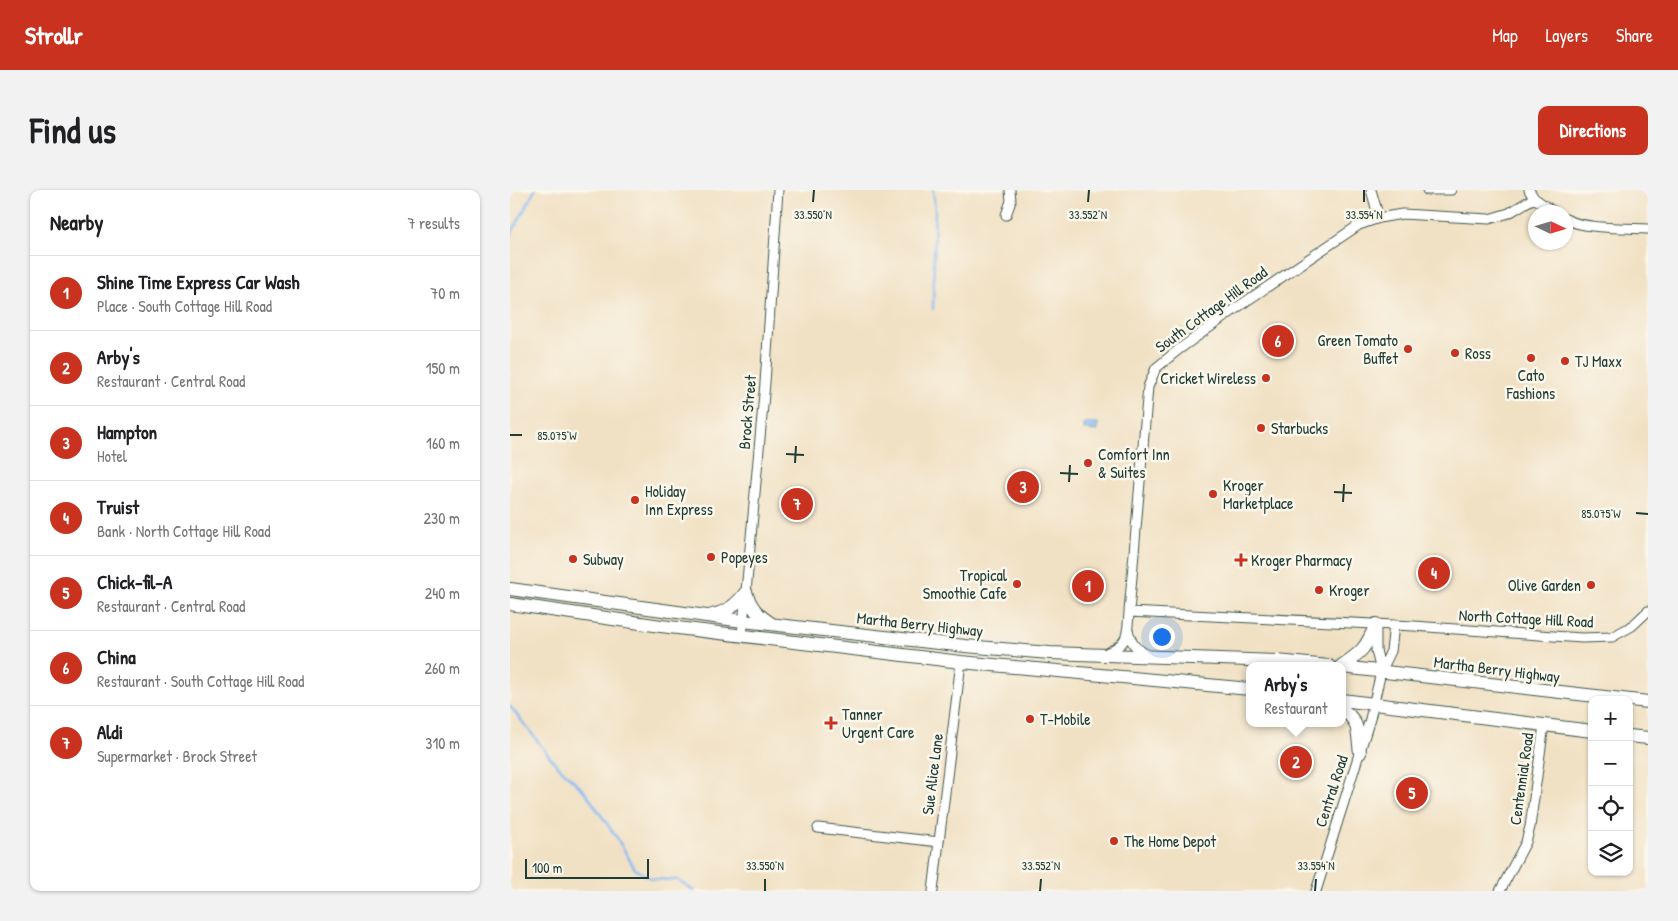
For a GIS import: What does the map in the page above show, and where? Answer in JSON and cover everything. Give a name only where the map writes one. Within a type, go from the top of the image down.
[{"type":"highway","name":"Martha Berry Highway","points":[[510,589],[772,625],[965,646],[1050,653],[1287,662]]},
{"type":"highway","points":[[705,616],[730,609],[746,592]]},
{"type":"highway","points":[[746,592],[750,606],[772,625]]},
{"type":"highway","name":"Martha Berry Highway","points":[[510,604],[661,626],[961,662],[1246,689]]},
{"type":"highway","points":[[1346,664],[1368,644],[1376,624]]},
{"type":"highway","points":[[961,662],[965,646]]},
{"type":"highway","name":"Martha Berry Highway","points":[[1346,668],[1593,696]]},
{"type":"highway","points":[[1633,699],[1648,696]]},
{"type":"highway","points":[[1346,700],[1588,730]]},
{"type":"highway","name":"Martha Berry Highway","points":[[1633,700],[1648,702]]},
{"type":"highway","points":[[1346,712],[1352,716],[1356,723],[1360,753]]},
{"type":"highway","points":[[1633,736],[1648,738]]},
{"type":"street","name":"Brock Street","points":[[742,636],[765,383],[778,190]]},
{"type":"street","points":[[1006,215],[1011,201],[1010,190]]},
{"type":"street","points":[[1370,190],[1379,218]]},
{"type":"street","points":[[1427,190],[1451,190]]},
{"type":"street","points":[[1531,194],[1545,205]]},
{"type":"street","name":"South Cottage Hill Road","points":[[1128,630],[1148,387],[1156,368],[1237,308],[1359,225],[1379,218],[1402,214],[1489,219],[1509,213],[1531,194]]},
{"type":"street","points":[[1573,222],[1648,229]]},
{"type":"street","name":"North Cottage Hill Road","points":[[1394,625],[1582,638],[1612,637],[1632,626],[1648,611]]},
{"type":"street","points":[[1129,612],[1394,625]]},
{"type":"street","name":"Central Road","points":[[1376,624],[1376,650],[1381,672]]},
{"type":"street","name":"Central Road","points":[[1316,891],[1360,753],[1381,672],[1391,651],[1394,625]]},
{"type":"street","points":[[1102,654],[1124,643],[1128,630]]},
{"type":"street","points":[[1128,630],[1131,643],[1136,649],[1149,656]]},
{"type":"street","name":"Sue Alice Lane","points":[[933,891],[961,662]]},
{"type":"street","name":"Centennial Road","points":[[1500,891],[1526,842],[1530,827],[1544,725]]},
{"type":"street","points":[[818,828],[939,842]]},
{"type":"water","points":[[1084,423],[1098,423],[1098,431],[1084,430]]},
{"type":"waterway","points":[[510,236],[535,190]]},
{"type":"waterway","points":[[933,190],[935,210],[933,309]]},
{"type":"waterway","points":[[510,706],[554,762],[585,792],[617,838],[635,869],[652,879],[678,880],[694,891]]},
{"type":"place","name":"China","points":[[1278,341]]},
{"type":"place","name":"Green Tomato Buffet","points":[[1408,349]]},
{"type":"place","name":"Ross","points":[[1455,353]]},
{"type":"place","name":"Cato Fashions","points":[[1531,358]]},
{"type":"place","name":"TJ Maxx","points":[[1565,361]]},
{"type":"place","name":"Cricket Wireless","points":[[1266,378]]},
{"type":"place","name":"Starbucks","points":[[1261,428]]},
{"type":"place","name":"Comfort Inn & Suites","points":[[1088,463]]},
{"type":"place","name":"Hampton","points":[[1023,487]]},
{"type":"place","name":"Kroger Marketplace","points":[[1213,494]]},
{"type":"place","name":"Holiday Inn Express","points":[[635,500]]},
{"type":"place","name":"Aldi","points":[[797,504]]},
{"type":"place","name":"Popeyes","points":[[711,557]]},
{"type":"place","name":"Subway","points":[[573,559]]},
{"type":"place","name":"Kroger Pharmacy","points":[[1241,560]]},
{"type":"place","name":"Truist","points":[[1434,573]]},
{"type":"place","name":"Tropical Smoothie Cafe","points":[[1017,584]]},
{"type":"place","name":"Olive Garden","points":[[1591,585]]},
{"type":"place","name":"Shine Time Express Car Wash","points":[[1088,586]]},
{"type":"place","name":"Kroger","points":[[1319,590]]},
{"type":"place","name":"T-Mobile","points":[[1030,719]]},
{"type":"place","name":"Tanner Urgent Care","points":[[831,723]]},
{"type":"place","name":"Arby's","points":[[1296,762]]},
{"type":"place","name":"Chick-fil-A","points":[[1412,793]]},
{"type":"place","name":"The Home Depot","points":[[1114,841]]}]
